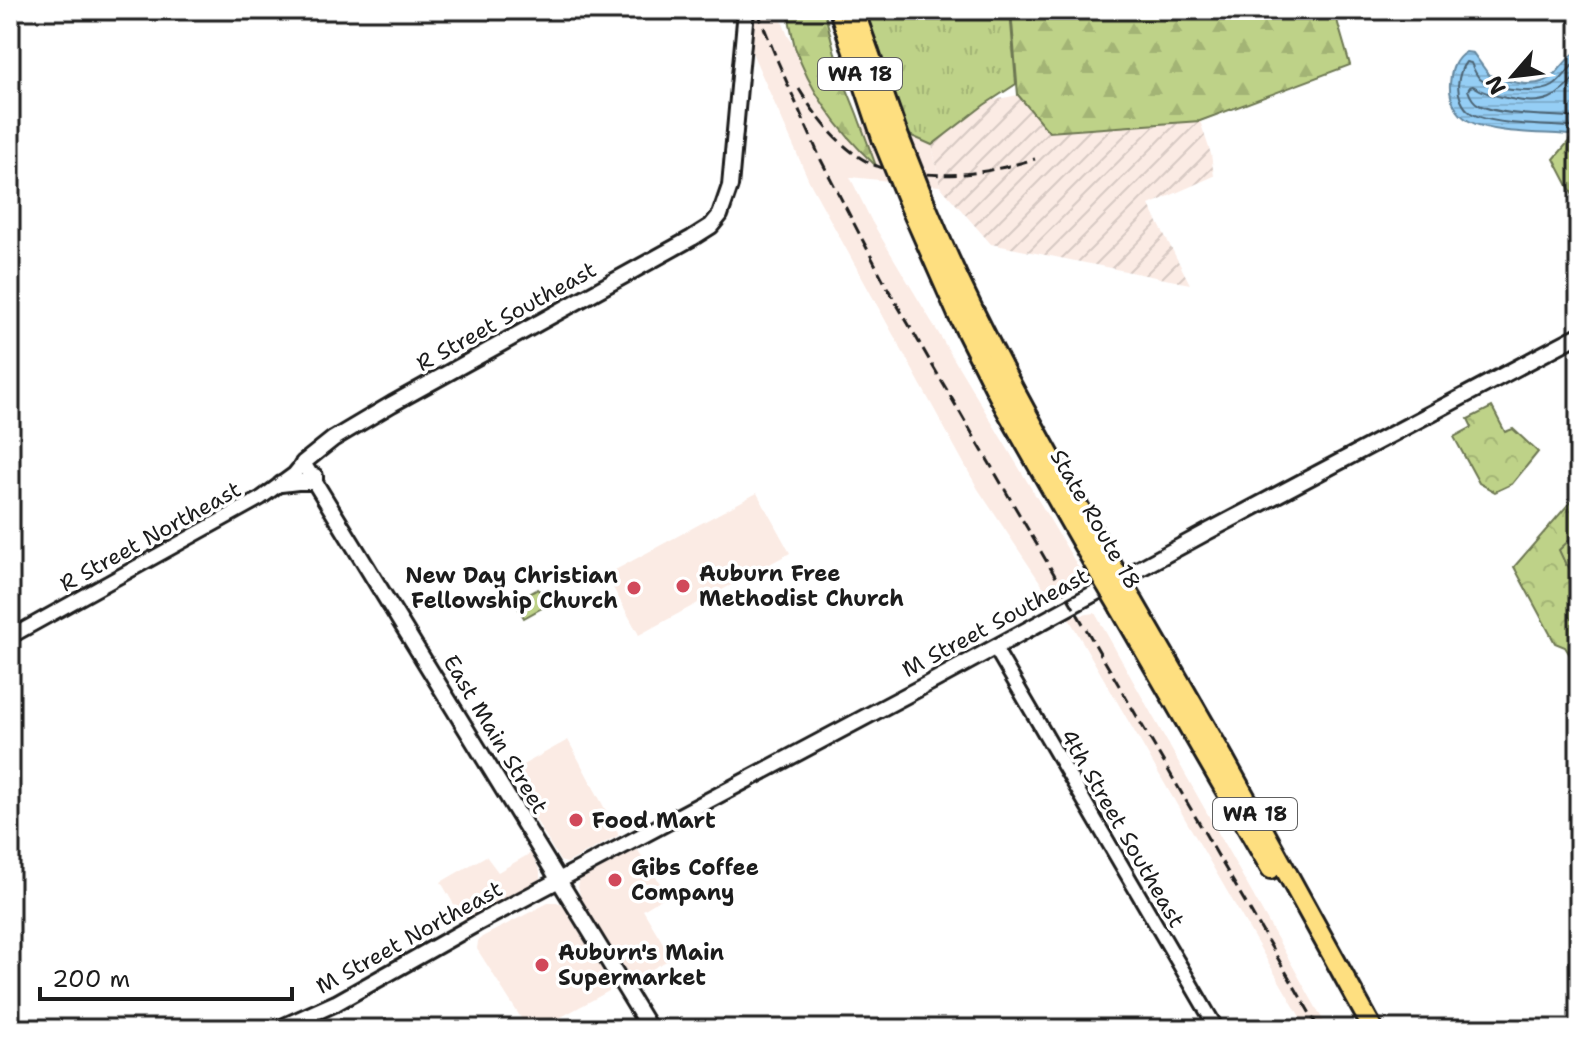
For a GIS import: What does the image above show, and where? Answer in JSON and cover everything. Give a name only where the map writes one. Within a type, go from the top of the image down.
[{"type":"highway","name":"State Route 18","points":[[839,10],[919,209],[954,270],[1103,565],[1222,755],[1373,1029]]},
{"type":"highway","name":"State Route 18","points":[[854,10],[890,135]]},
{"type":"highway","name":"State Route 18","points":[[1126,604],[1360,1029]]},
{"type":"main road","name":"R Street Southeast","points":[[303,463],[324,445],[392,404],[711,226],[720,215],[732,176],[746,10]]},
{"type":"main road","name":"M Street Southeast","points":[[559,881],[1579,335]]},
{"type":"main road","points":[[281,484],[315,482],[316,465],[324,445]]},
{"type":"main road","name":"East Main Street","points":[[303,463],[650,1029]]},
{"type":"main road","name":"M Street Northeast","points":[[278,1029],[340,1001],[559,881]]},
{"type":"street","name":"R Street Northeast","points":[[10,637],[235,512],[281,484],[303,463]]},
{"type":"street","name":"4th Street Southeast","points":[[995,648],[1217,1029]]},
{"type":"shaded area","points":[[733,10],[778,10],[788,36],[845,120],[905,133],[932,145],[940,186],[850,177],[872,222],[1086,580],[1052,600],[978,489],[810,183]]},
{"type":"shaded area","points":[[1018,95],[1049,132],[1200,121],[1211,154],[1214,176],[1149,205],[1190,284],[991,244],[940,186],[932,145],[969,105]]},
{"type":"shaded area","points":[[757,493],[790,553],[639,635],[606,575]]},
{"type":"shaded area","points":[[1095,613],[1328,1029],[1307,1029],[1068,617]]},
{"type":"shaded area","points":[[568,740],[619,835],[567,863],[560,861],[510,772]]},
{"type":"shaded area","points":[[635,846],[668,895],[643,910],[672,958],[632,980],[581,899],[578,887],[580,878]]},
{"type":"shaded area","points":[[531,853],[540,871],[540,881],[464,922],[441,882],[486,856],[498,872]]},
{"type":"shaded area","points":[[550,902],[563,906],[609,981],[609,991],[539,1029],[528,1029],[477,949],[478,941]]},
{"type":"green space","points":[[787,10],[824,10],[839,69],[876,166],[839,126],[818,96],[801,64]]},
{"type":"green space","points":[[865,10],[1010,10],[1016,84],[932,145],[905,133]]},
{"type":"green space","points":[[1011,10],[1334,10],[1350,65],[1200,121],[1049,132],[1018,95]]},
{"type":"green space","points":[[1574,135],[1579,136],[1579,207],[1554,159]]},
{"type":"green space","points":[[1492,407],[1505,432],[1513,429],[1538,452],[1512,484],[1495,492],[1479,483],[1454,437],[1472,427],[1468,419]]},
{"type":"green space","points":[[1579,492],[1579,669],[1565,647],[1555,643],[1514,567]]},
{"type":"green space","points":[[1579,531],[1579,575],[1566,565],[1559,550]]},
{"type":"green space","points":[[538,589],[547,605],[524,618],[515,602]]},
{"type":"water","points":[[1579,50],[1579,136],[1480,126],[1460,114],[1454,105],[1450,89],[1451,74],[1456,62],[1466,52],[1473,53],[1489,75],[1533,84],[1549,79]]},
{"type":"railway","points":[[757,10],[821,160],[888,289],[1319,1029]]},
{"type":"railway","points":[[799,89],[823,123],[843,144],[865,161],[880,167],[925,174],[957,174],[987,171],[1035,159]]},
{"type":"place","name":"Auburn Free Methodist Church","points":[[683,586]]},
{"type":"place","name":"New Day Christian Fellowship Church","points":[[634,588]]},
{"type":"place","name":"Food Mart","points":[[576,820]]},
{"type":"place","name":"Gibs Coffee Company","points":[[615,880]]},
{"type":"place","name":"Auburn's Main Supermarket","points":[[542,965]]}]
